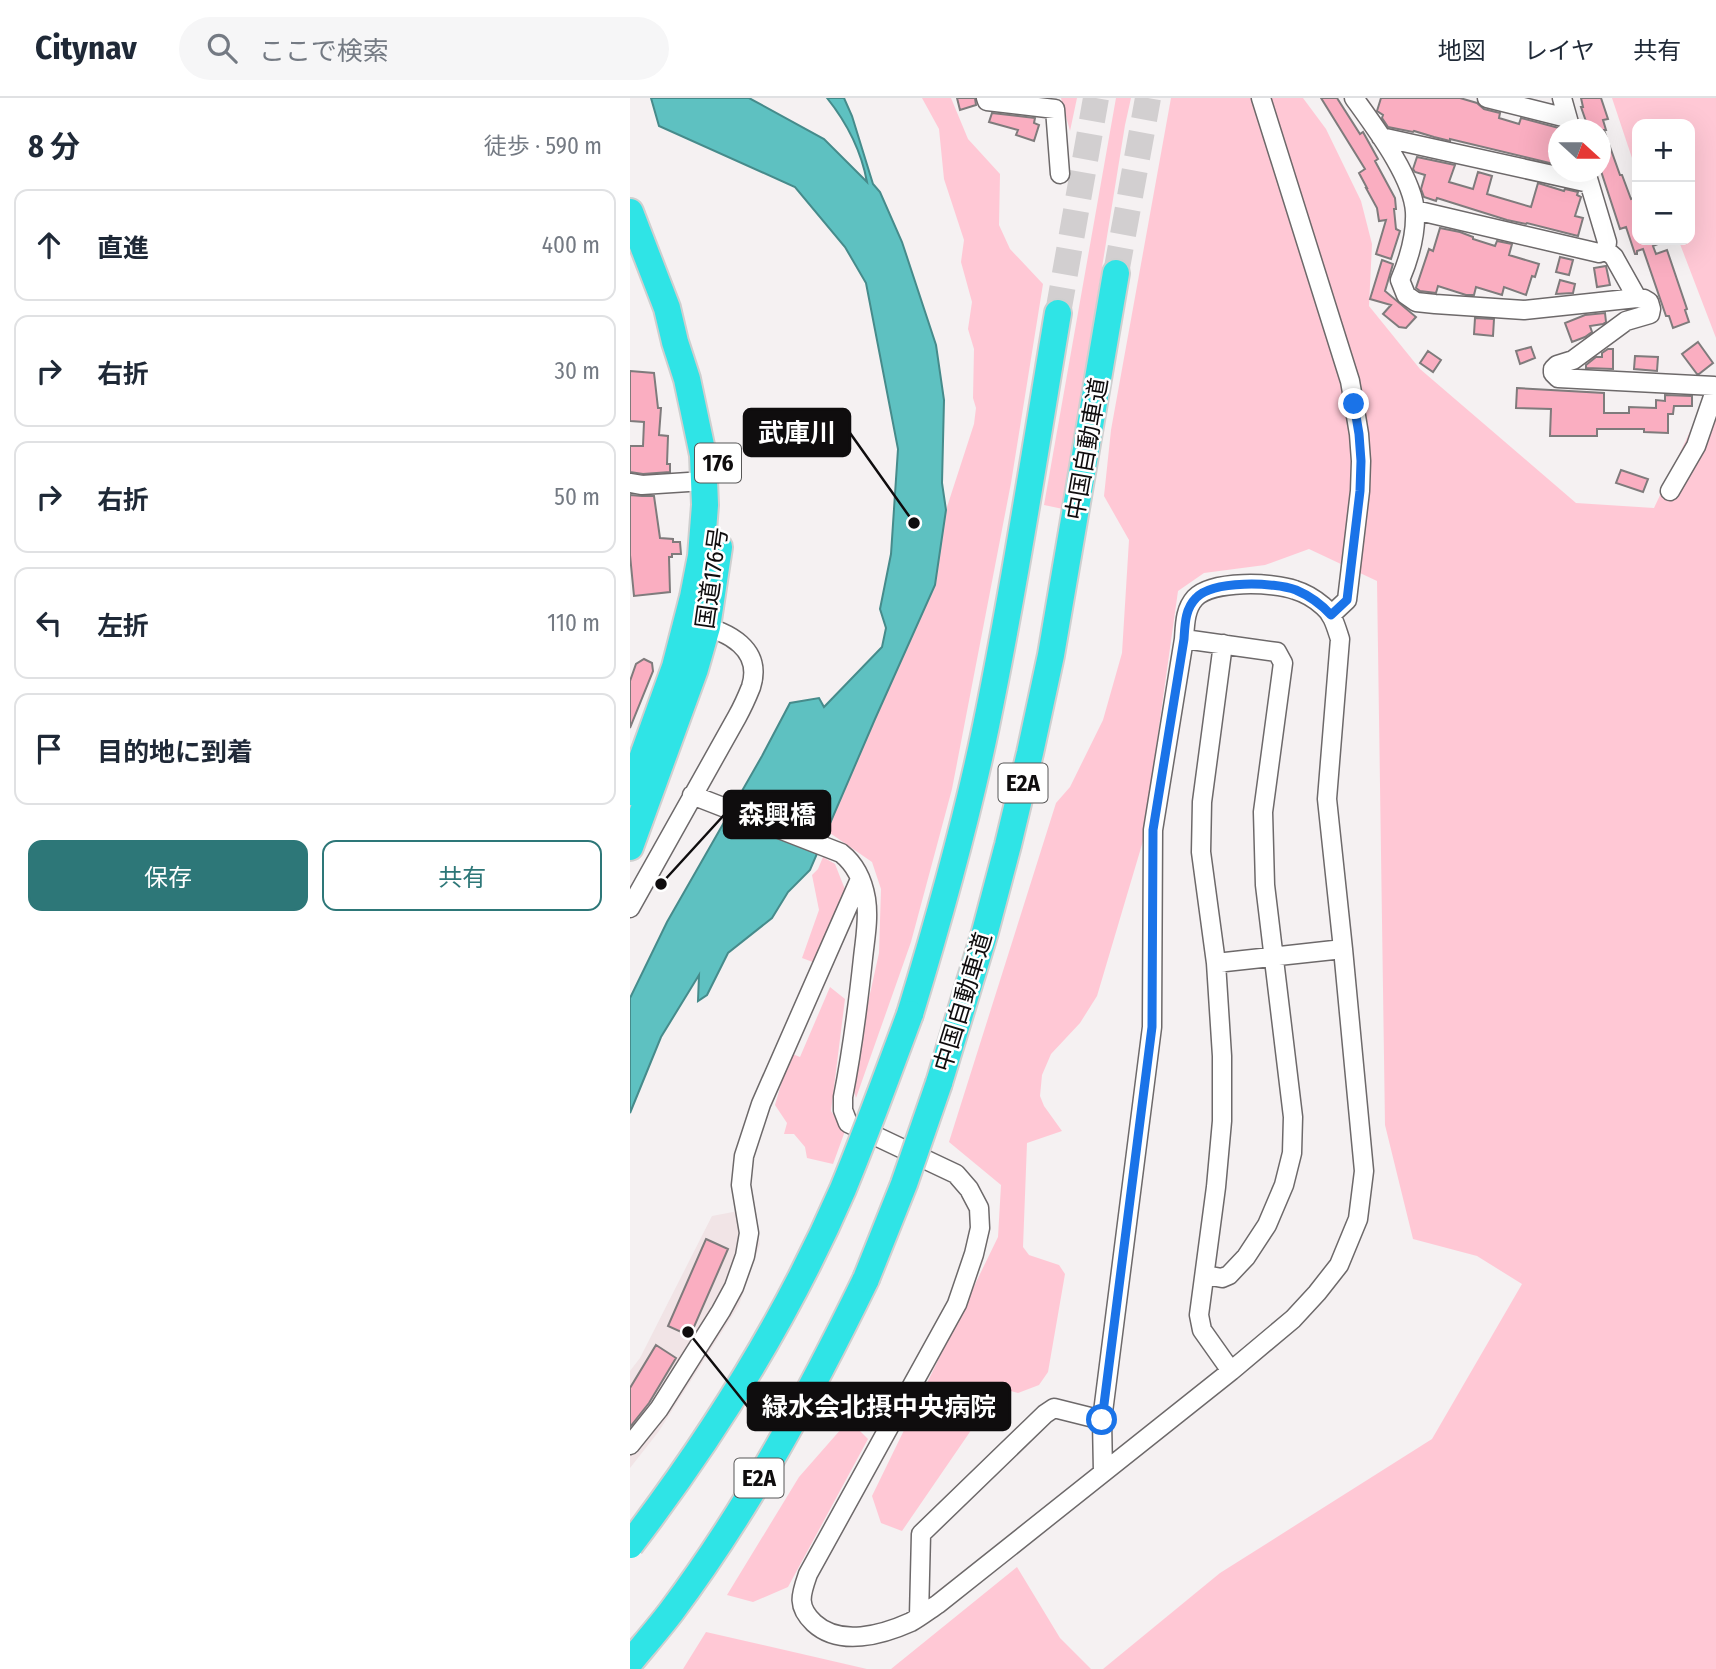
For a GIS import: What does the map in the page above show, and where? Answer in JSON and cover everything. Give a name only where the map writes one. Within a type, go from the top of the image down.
[{"type":"highway","name":"国道176号","points":[[630,212],[667,308],[695,415],[703,455],[705,505],[695,669],[630,847]]},
{"type":"highway","name":"中国自動車道","points":[[630,1662],[671,1612],[716,1548],[796,1416],[866,1279],[904,1184],[939,1083],[985,932],[1030,753],[1051,655],[1116,273]]},
{"type":"highway","name":"国道176号","points":[[630,792],[640,737],[697,625],[719,559],[722,505],[717,455],[702,378],[687,338],[667,308]]},
{"type":"highway","name":"中国自動車道","points":[[630,1545],[667,1497],[718,1420],[764,1345],[798,1281],[842,1190],[909,1014],[939,919],[986,727],[1016,570],[1058,313]]},
{"type":"street","points":[[986,98],[987,101],[1054,103],[1060,174]]},
{"type":"street","points":[[1261,98],[1350,381],[1359,434],[1360,491],[1347,600],[1331,615]]},
{"type":"street","points":[[1354,98],[1403,174],[1415,210],[1408,262],[1400,280],[1406,295],[1416,302],[1524,310],[1637,298],[1649,302],[1650,314],[1626,321],[1573,360],[1557,365],[1553,373],[1558,378],[1714,386],[1714,394],[1696,446],[1670,491]]},
{"type":"street","points":[[1487,98],[1553,119]]},
{"type":"street","points":[[1562,98],[1568,119]]},
{"type":"street","points":[[1381,137],[1548,169]]},
{"type":"street","points":[[1415,210],[1599,254],[1606,250],[1608,242],[1589,182]]},
{"type":"street","points":[[1606,250],[1614,257],[1637,298]]},
{"type":"street","points":[[630,483],[642,485],[704,481]]},
{"type":"street","points":[[692,795],[841,853],[851,861],[866,900],[867,922],[843,1110],[848,1123],[956,1174],[969,1189],[979,1208],[980,1228],[957,1304],[808,1574],[802,1593],[802,1607],[808,1618],[822,1630],[840,1636],[860,1637],[884,1632],[913,1621],[938,1604],[1231,1371],[1293,1319],[1339,1265],[1358,1219],[1364,1171],[1327,799],[1340,639],[1331,615],[1315,601],[1293,589],[1269,585],[1213,588],[1196,597],[1186,614],[1153,830],[1152,1027],[1102,1420],[1103,1472]]},
{"type":"street","points":[[630,908],[737,717],[751,686],[753,673],[749,655],[742,646],[728,635],[697,625]]},
{"type":"street","points":[[1184,639],[1277,652],[1283,663],[1263,812],[1265,885],[1293,1118],[1292,1153],[1284,1185],[1267,1226],[1246,1257],[1229,1275],[1222,1278],[1205,1275]]},
{"type":"street","points":[[1223,644],[1202,802],[1201,852],[1216,962],[1223,1056],[1222,1121],[1199,1315],[1202,1330],[1231,1371]]},
{"type":"street","points":[[630,1445],[659,1409],[734,1287],[745,1256],[749,1233],[741,1185],[744,1156],[761,1104],[860,879]]},
{"type":"street","points":[[1216,962],[1343,949]]},
{"type":"street","points":[[919,1616],[921,1534],[1054,1408],[1102,1420]]},
{"type":"shaded area","points":[[922,98],[951,98],[968,139],[1000,174],[999,225],[1010,249],[1043,284],[1011,483],[952,789],[911,942],[856,1098],[851,1080],[879,953],[881,889],[872,862],[827,831],[935,585],[946,510],[974,424],[976,408],[973,398],[974,349],[968,329],[972,302],[961,262],[964,240],[944,179],[939,129]]},
{"type":"shaded area","points":[[1061,98],[1077,98],[1070,131]]},
{"type":"shaded area","points":[[1116,98],[1131,98],[1063,509],[1044,505]]},
{"type":"shaded area","points":[[1171,98],[1303,98],[1326,129],[1361,201],[1372,244],[1369,306],[1420,369],[1576,503],[1654,508],[1716,376],[1716,1669],[1103,1669],[1220,1573],[1432,1439],[1522,1284],[1477,1256],[1413,1239],[1385,1125],[1377,581],[1309,549],[1265,565],[1204,573],[1178,591],[1143,841],[1097,996],[1080,1023],[1051,1054],[1042,1075],[1040,1096],[1062,1131],[1027,1143],[1023,1247],[1029,1255],[1059,1265],[1065,1274],[1048,1372],[1039,1385],[1018,1393],[1000,1388],[902,1531],[881,1523],[872,1496],[998,1237],[1001,1185],[949,1142],[1056,803],[1070,787],[1103,720],[1122,653],[1129,540],[1104,496],[1111,430]]},
{"type":"shaded area","points":[[1612,98],[1716,98],[1716,338],[1680,245],[1695,245],[1695,119],[1632,119],[1632,158]]},
{"type":"shaded area","points":[[823,857],[835,864],[846,892],[818,964],[802,958],[819,910],[812,875]]},
{"type":"shaded area","points":[[830,987],[845,999],[831,1111],[845,1131],[833,1164],[807,1158],[805,1147],[794,1134],[784,1134],[787,1123],[775,1105],[790,1053],[800,1057]]},
{"type":"shaded area","points":[[754,1208],[760,1244],[739,1305],[659,1431],[630,1468],[630,1371],[640,1358],[712,1216]]},
{"type":"shaded area","points":[[849,1420],[868,1439],[788,1587],[753,1602],[727,1595],[799,1477]]},
{"type":"shaded area","points":[[1017,1567],[1060,1638],[1091,1669],[891,1669]]},
{"type":"shaded area","points":[[706,1632],[867,1669],[683,1669]]},
{"type":"water","points":[[651,98],[749,98],[824,139],[867,182],[852,137],[827,98],[844,98],[873,184],[880,192],[902,242],[936,345],[944,400],[942,483],[946,510],[935,585],[810,870],[788,892],[772,918],[728,953],[707,995],[698,1001],[699,975],[661,1037],[630,1113],[630,998],[667,922],[790,703],[819,698],[824,707],[882,647],[886,628],[880,609],[891,554],[898,449],[866,283],[845,247],[795,187],[659,126]]},
{"type":"building","points":[[957,98],[975,98],[976,105],[960,110]]},
{"type":"building","points":[[1321,98],[1337,98],[1360,134],[1363,132],[1395,198],[1396,229],[1400,231],[1391,259],[1376,254],[1386,220],[1379,221],[1377,208],[1359,173],[1365,169]]},
{"type":"building","points":[[1381,98],[1460,98],[1477,103],[1484,109],[1500,113],[1499,118],[1519,124],[1521,118],[1548,125],[1548,163],[1388,127],[1383,115],[1377,111]]},
{"type":"building","points":[[1581,98],[1601,98],[1608,119],[1585,119]]},
{"type":"building","points":[[992,113],[1035,118],[1034,123],[1039,125],[1034,141],[1016,135],[1018,130],[989,122]]},
{"type":"building","points":[[1611,150],[1632,199],[1632,245],[1626,227],[1620,229],[1605,182],[1611,182]]},
{"type":"building","points":[[1417,157],[1455,165],[1449,182],[1473,189],[1478,172],[1492,176],[1487,194],[1531,207],[1538,183],[1578,192],[1577,195],[1581,197],[1575,216],[1583,218],[1578,236],[1507,220],[1437,198],[1436,201],[1424,197],[1421,189],[1425,175],[1413,169]]},
{"type":"building","points":[[1440,228],[1460,232],[1495,246],[1497,241],[1512,244],[1509,255],[1539,264],[1526,295],[1504,287],[1502,295],[1476,287],[1474,295],[1438,286],[1436,293],[1416,288],[1429,249],[1433,251]]},
{"type":"building","points":[[1632,245],[1655,245],[1653,246],[1656,254],[1667,250],[1689,322],[1673,328],[1669,316],[1666,316],[1643,249],[1635,254]]},
{"type":"building","points":[[1560,257],[1573,260],[1569,275],[1556,272]]},
{"type":"building","points":[[1382,260],[1393,264],[1385,291],[1416,317],[1406,328],[1399,327],[1383,314],[1391,305],[1370,299]]},
{"type":"building","points":[[1606,266],[1610,285],[1597,287],[1594,268]]},
{"type":"building","points":[[1560,280],[1575,284],[1573,293],[1556,294]]},
{"type":"building","points":[[1605,313],[1606,322],[1590,326],[1592,332],[1572,342],[1565,323],[1585,315]]},
{"type":"building","points":[[1475,318],[1494,319],[1493,336],[1474,334]]},
{"type":"building","points":[[1698,342],[1713,363],[1697,374],[1682,354]]},
{"type":"building","points":[[1531,347],[1535,358],[1520,364],[1516,351]]},
{"type":"building","points":[[1613,349],[1613,369],[1586,368],[1586,365],[1596,357],[1602,357],[1602,353]]},
{"type":"building","points":[[1428,351],[1441,360],[1433,372],[1420,363]]},
{"type":"building","points":[[1635,356],[1658,357],[1657,371],[1634,369]]},
{"type":"building","points":[[630,371],[654,373],[658,408],[661,408],[659,435],[668,436],[667,464],[670,464],[670,472],[630,472],[630,446],[643,446],[644,422],[630,421]]},
{"type":"building","points":[[1517,388],[1604,393],[1604,413],[1629,413],[1629,407],[1656,408],[1656,400],[1665,401],[1665,395],[1692,396],[1692,406],[1674,406],[1673,414],[1668,414],[1668,433],[1644,432],[1644,429],[1597,429],[1597,436],[1550,436],[1551,409],[1516,408]]},
{"type":"building","points":[[1621,470],[1648,479],[1643,492],[1616,483]]},
{"type":"building","points":[[630,495],[654,496],[660,538],[680,542],[681,554],[672,554],[672,557],[669,557],[670,592],[634,596],[630,555]]},
{"type":"building","points":[[644,659],[652,663],[653,671],[630,728],[630,681],[636,664]]},
{"type":"building","points":[[706,1239],[728,1249],[690,1336],[668,1326]]},
{"type":"building","points":[[656,1345],[676,1358],[649,1403],[630,1427],[630,1388]]},
{"type":"tunnel","points":[[1058,313],[1096,98]]},
{"type":"tunnel","points":[[1116,273],[1148,98]]},
{"type":"place","name":"武庫川","points":[[914,523]]},
{"type":"place","name":"森興橋","points":[[661,884]]},
{"type":"place","name":"緑水会北摂中央病院","points":[[688,1332]]},
{"type":"route","points":[[1102,1420],[1152,1027],[1153,830],[1186,614],[1196,597],[1213,588],[1234,585],[1269,585],[1293,589],[1323,606],[1331,615],[1347,600],[1360,491],[1361,461],[1354,404]]}]
